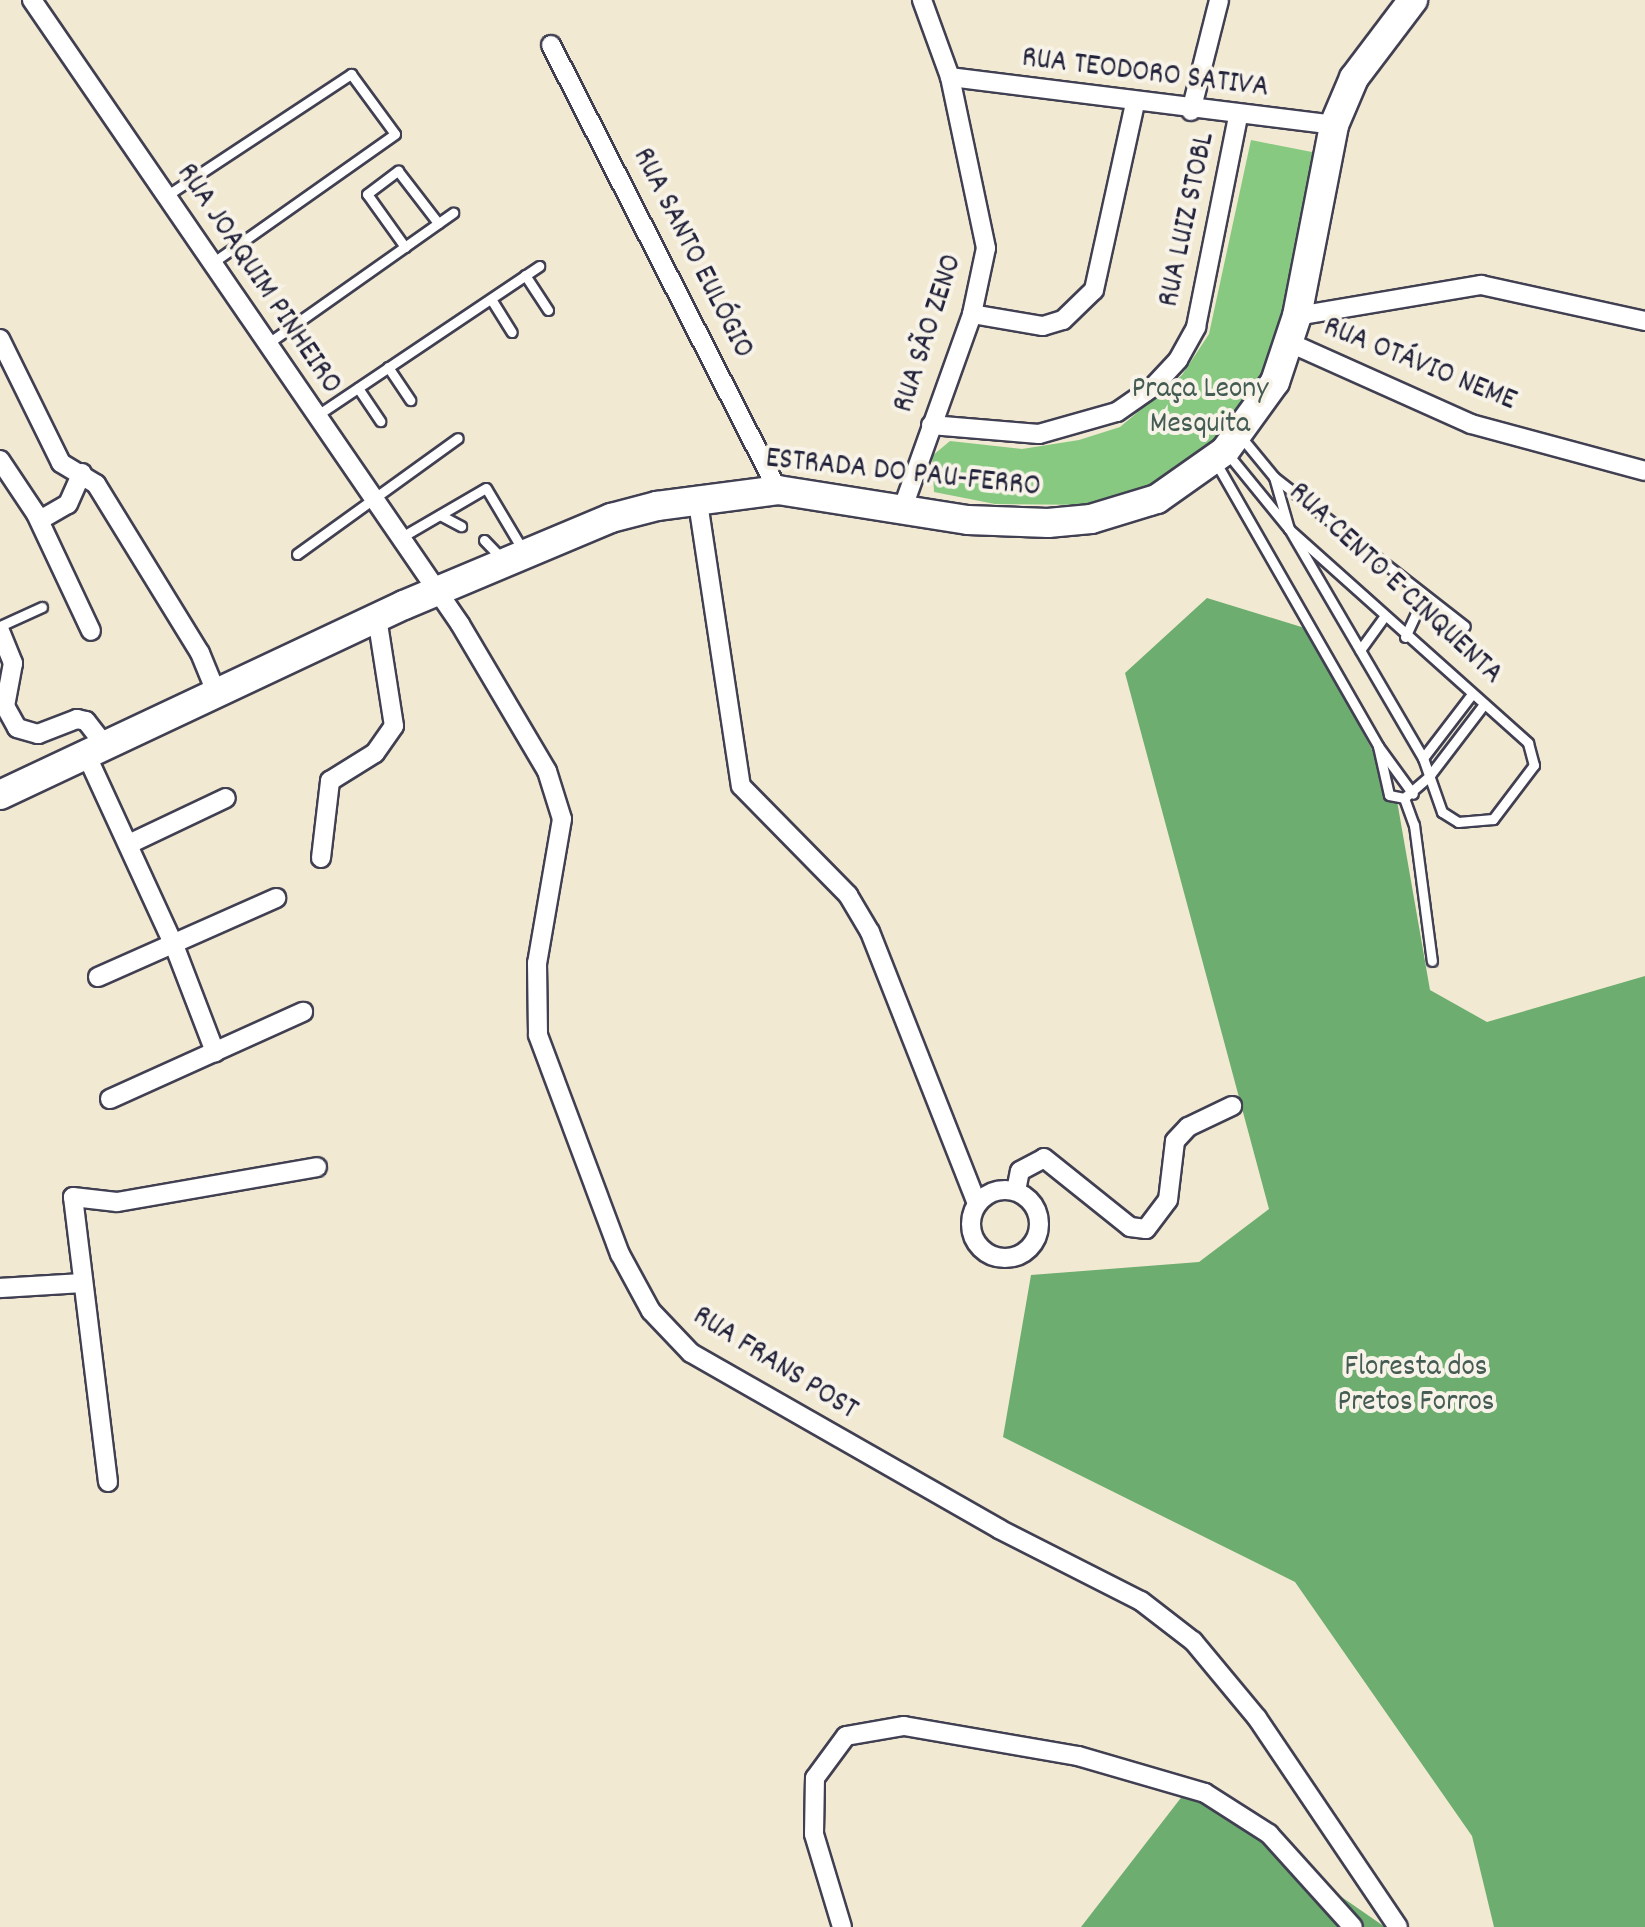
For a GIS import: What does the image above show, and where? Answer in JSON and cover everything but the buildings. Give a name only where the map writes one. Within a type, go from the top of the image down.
[{"type":"main road","name":"ESTRADA DO PAU-FERRO","points":[[0,795],[436,591],[611,518],[697,496],[778,490],[996,522],[1090,519],[1157,498],[1226,449],[1275,382],[1293,330],[1334,125],[1354,78],[1413,0]]},
{"type":"street","name":"RUA JOAQUIM PINHEIRO","points":[[32,0],[436,591]]},
{"type":"street","name":"RUA SÃO ZENO","points":[[902,510],[972,314],[986,236],[950,78],[922,0]]},
{"type":"street","points":[[1191,111],[1219,0],[1210,0]]},
{"type":"street","name":"RUA SANTO EULÓGIO","points":[[552,45],[778,490]]},
{"type":"street","name":"RUA TEODORO SATIVA","points":[[950,78],[1238,117],[1334,125]]},
{"type":"street","points":[[972,314],[1043,326],[1062,320],[1094,290],[1136,103]]},
{"type":"street","name":"RUA LUIZ STOBL","points":[[931,426],[1039,434],[1117,412],[1153,387],[1178,360],[1196,326],[1238,117]]},
{"type":"street","points":[[1293,330],[1481,285],[1645,321]]},
{"type":"street","name":"RUA OTÁVIO NEME","points":[[1293,330],[1471,424],[1645,471]]},
{"type":"street","points":[[0,339],[60,464],[96,484],[180,620],[216,692]]},
{"type":"street","points":[[0,460],[40,520],[91,631]]},
{"type":"street","points":[[40,520],[68,504],[82,473]]},
{"type":"street","points":[[697,496],[740,786],[848,895],[870,932],[978,1204]]},
{"type":"street","name":"RUA FRANS POST","points":[[436,591],[558,798],[561,840],[534,986],[538,1035],[620,1254],[651,1311],[691,1353],[999,1530],[1141,1601],[1193,1641],[1257,1718],[1398,1927]]},
{"type":"street","points":[[321,858],[330,781],[375,753],[394,726],[377,618]]},
{"type":"street","points":[[0,628],[14,663],[6,706],[17,728],[38,734],[76,719],[86,721],[129,844],[174,945],[214,1052]]},
{"type":"street","points":[[129,844],[226,798]]},
{"type":"street","points":[[98,978],[276,898]]},
{"type":"street","points":[[110,1099],[304,1012]]},
{"type":"street","points":[[1016,1192],[1020,1171],[1044,1158],[1130,1227],[1146,1229],[1168,1200],[1176,1141],[1188,1127],[1232,1106]]},
{"type":"street","points":[[108,1482],[73,1197],[117,1202],[317,1167]]},
{"type":"street","points":[[995,1192],[1016,1192],[1033,1204],[1039,1224],[1032,1244],[1015,1257],[994,1256],[977,1244],[971,1224],[978,1204],[995,1192]]},
{"type":"street","points":[[0,1288],[82,1283]]},
{"type":"street","points":[[842,1927],[814,1834],[815,1778],[846,1736],[904,1726],[1078,1756],[1205,1792],[1270,1834],[1353,1927]]},
{"type":"lane","points":[[166,196],[351,74],[396,134],[212,264]]},
{"type":"lane","points":[[405,247],[366,194],[398,171],[438,223]]},
{"type":"lane","points":[[266,344],[454,213]]},
{"type":"lane","points":[[316,416],[538,266]]},
{"type":"lane","points":[[525,276],[548,310]]},
{"type":"lane","points":[[490,298],[512,332]]},
{"type":"lane","points":[[388,367],[410,400]]},
{"type":"lane","points":[[358,388],[380,421]]},
{"type":"lane","points":[[296,554],[458,438]]},
{"type":"lane","points":[[1226,449],[1274,478],[1464,626]]},
{"type":"lane","points":[[1226,449],[1378,746],[1408,796],[1432,961]]},
{"type":"lane","name":"RUA CENTO E CINQUENTA","points":[[1226,449],[1289,529],[1533,752],[1534,765],[1486,821],[1458,822],[1442,812],[1430,775]]},
{"type":"lane","points":[[1274,478],[1289,529],[1430,775]]},
{"type":"lane","points":[[397,539],[488,489],[515,558]]},
{"type":"lane","points":[[440,515],[461,526]]},
{"type":"lane","points":[[484,540],[515,558]]},
{"type":"lane","points":[[1405,637],[1424,596]]},
{"type":"lane","points":[[0,628],[42,607]]},
{"type":"lane","points":[[1360,650],[1383,618]]},
{"type":"lane","points":[[1423,758],[1472,694]]},
{"type":"lane","points":[[1408,796],[1430,775],[1484,704]]},
{"type":"lane","points":[[1378,746],[1385,787],[1408,796]]},
{"type":"green space","name":"Praça Leony Mesquita","points":[[1251,140],[1317,153],[1270,364],[1226,435],[1169,479],[1099,505],[995,504],[934,492],[932,456],[950,441],[1022,449],[1079,440],[1120,427],[1182,375],[1209,334]]},
{"type":"green space","name":"Floresta dos Pretos Forros","points":[[1207,598],[1308,629],[1396,795],[1430,990],[1487,1022],[1645,976],[1645,1927],[1494,1927],[1472,1836],[1295,1582],[1003,1437],[1031,1275],[1199,1262],[1269,1209],[1125,673]]},
{"type":"green space","points":[[1187,1790],[1385,1927],[1081,1927]]}]
